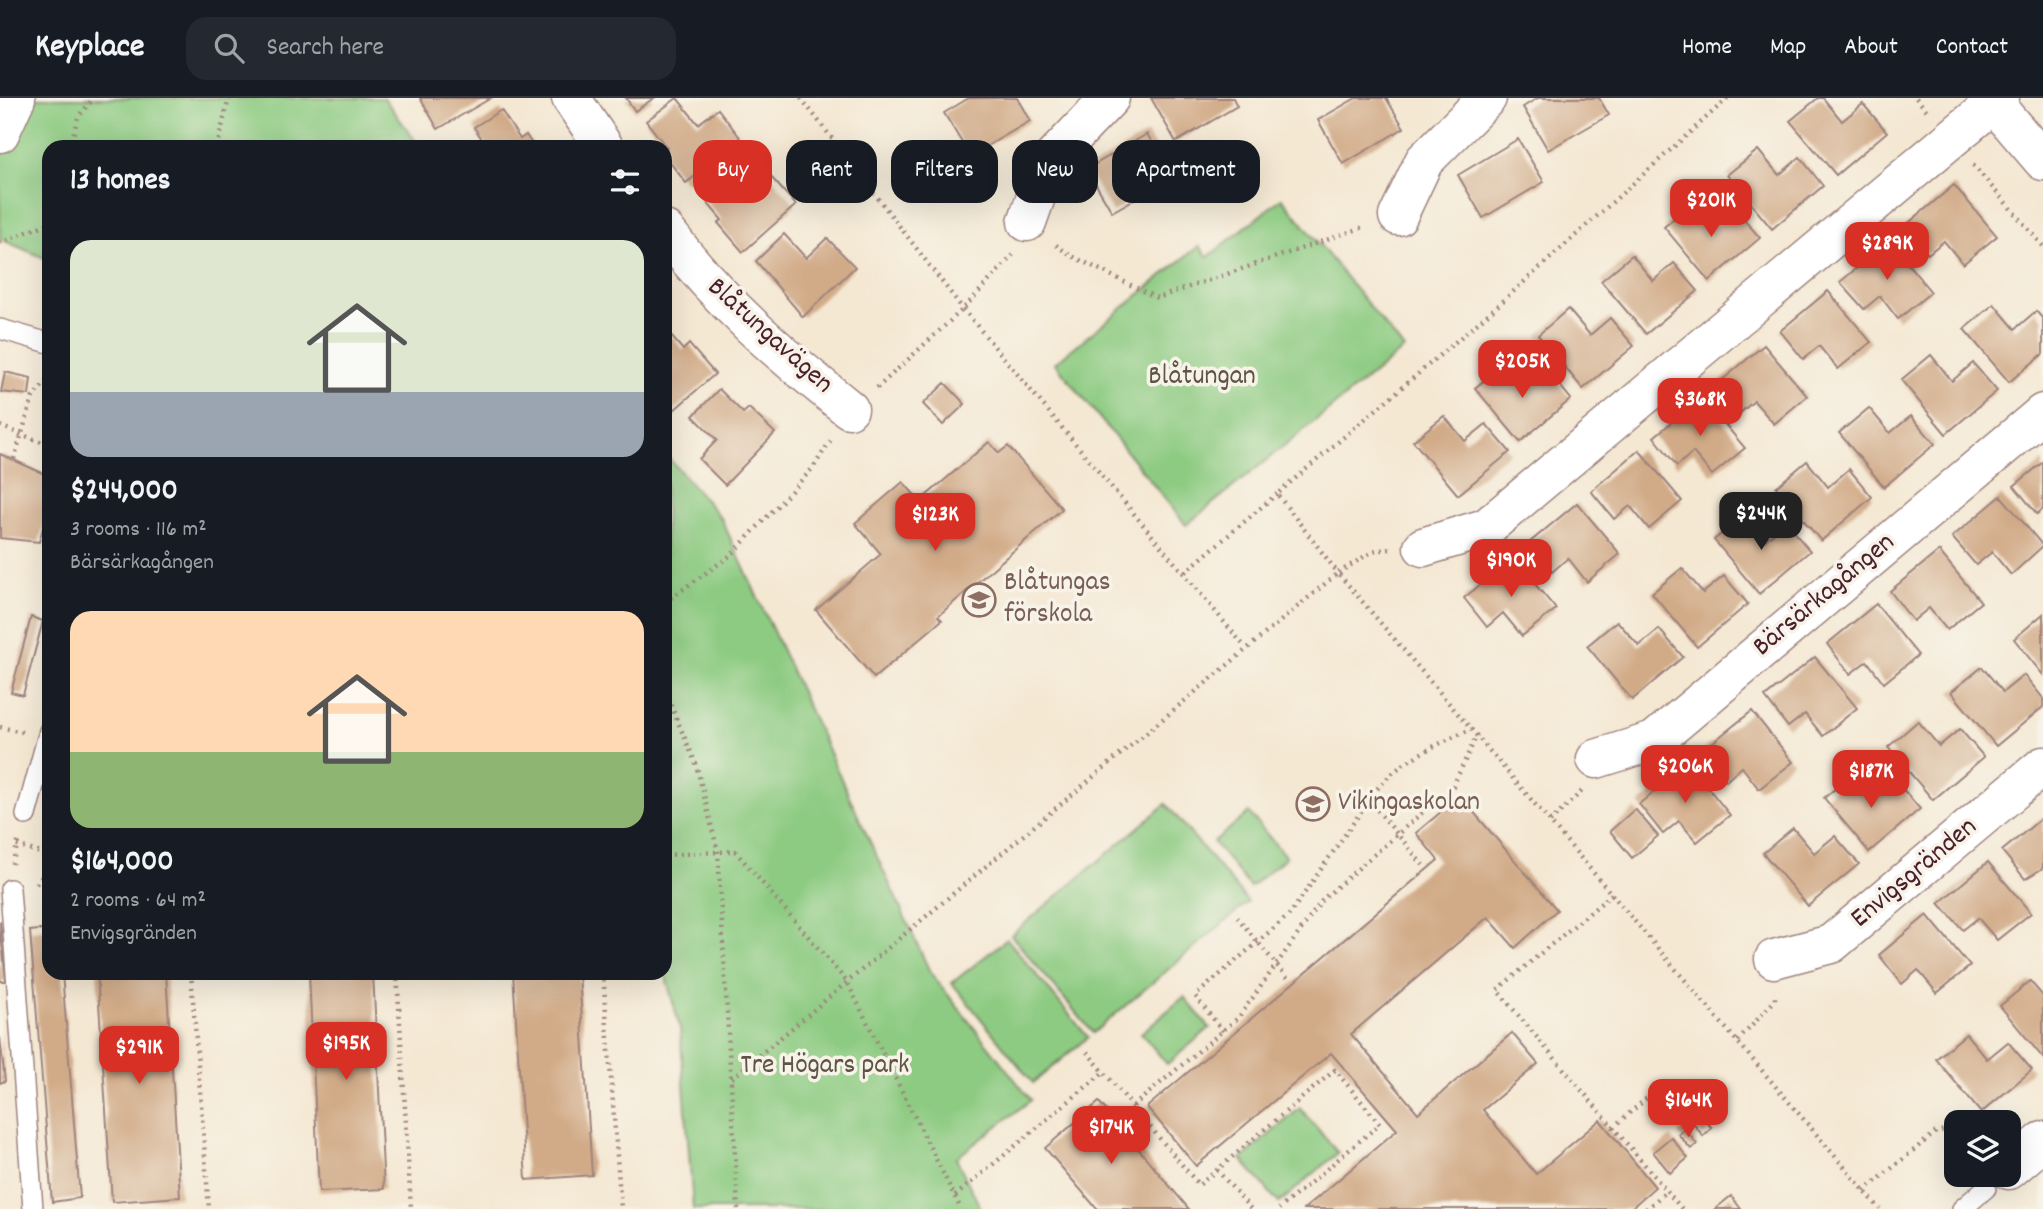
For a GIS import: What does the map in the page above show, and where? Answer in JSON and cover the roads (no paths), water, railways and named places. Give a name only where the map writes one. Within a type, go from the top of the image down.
[{"type":"street","points":[[0,133],[16,98]]},
{"type":"street","points":[[571,98],[599,140]]},
{"type":"street","points":[[1027,222],[1048,163],[1110,98]]},
{"type":"street","points":[[1398,216],[1424,162],[1487,98]]},
{"type":"street","points":[[1423,547],[1486,527],[1994,100],[2043,161]]},
{"type":"street","name":"Blåtungavägen","points":[[672,239],[719,298],[761,337],[849,410]]},
{"type":"street","name":"Bärsärkagången","points":[[1596,759],[1654,741],[2043,413]]},
{"type":"street","name":"Envigsgränden","points":[[1774,959],[1831,944],[2043,766]]},
{"type":"street","points":[[2021,1159],[2043,1141]]},
{"type":"lane","points":[[0,329],[42,341]]},
{"type":"lane","points":[[26,815],[42,744]]},
{"type":"lane","points":[[10,889],[33,1209]]},
{"type":"place","name":"Blåtungas förskola","points":[[979,600]]},
{"type":"place","name":"Vikingaskolan","points":[[1313,804]]},
{"type":"park label","name":"Blåtungan","points":[[1202,378]]},
{"type":"park label","name":"Tre Högars park","points":[[825,1067]]}]
